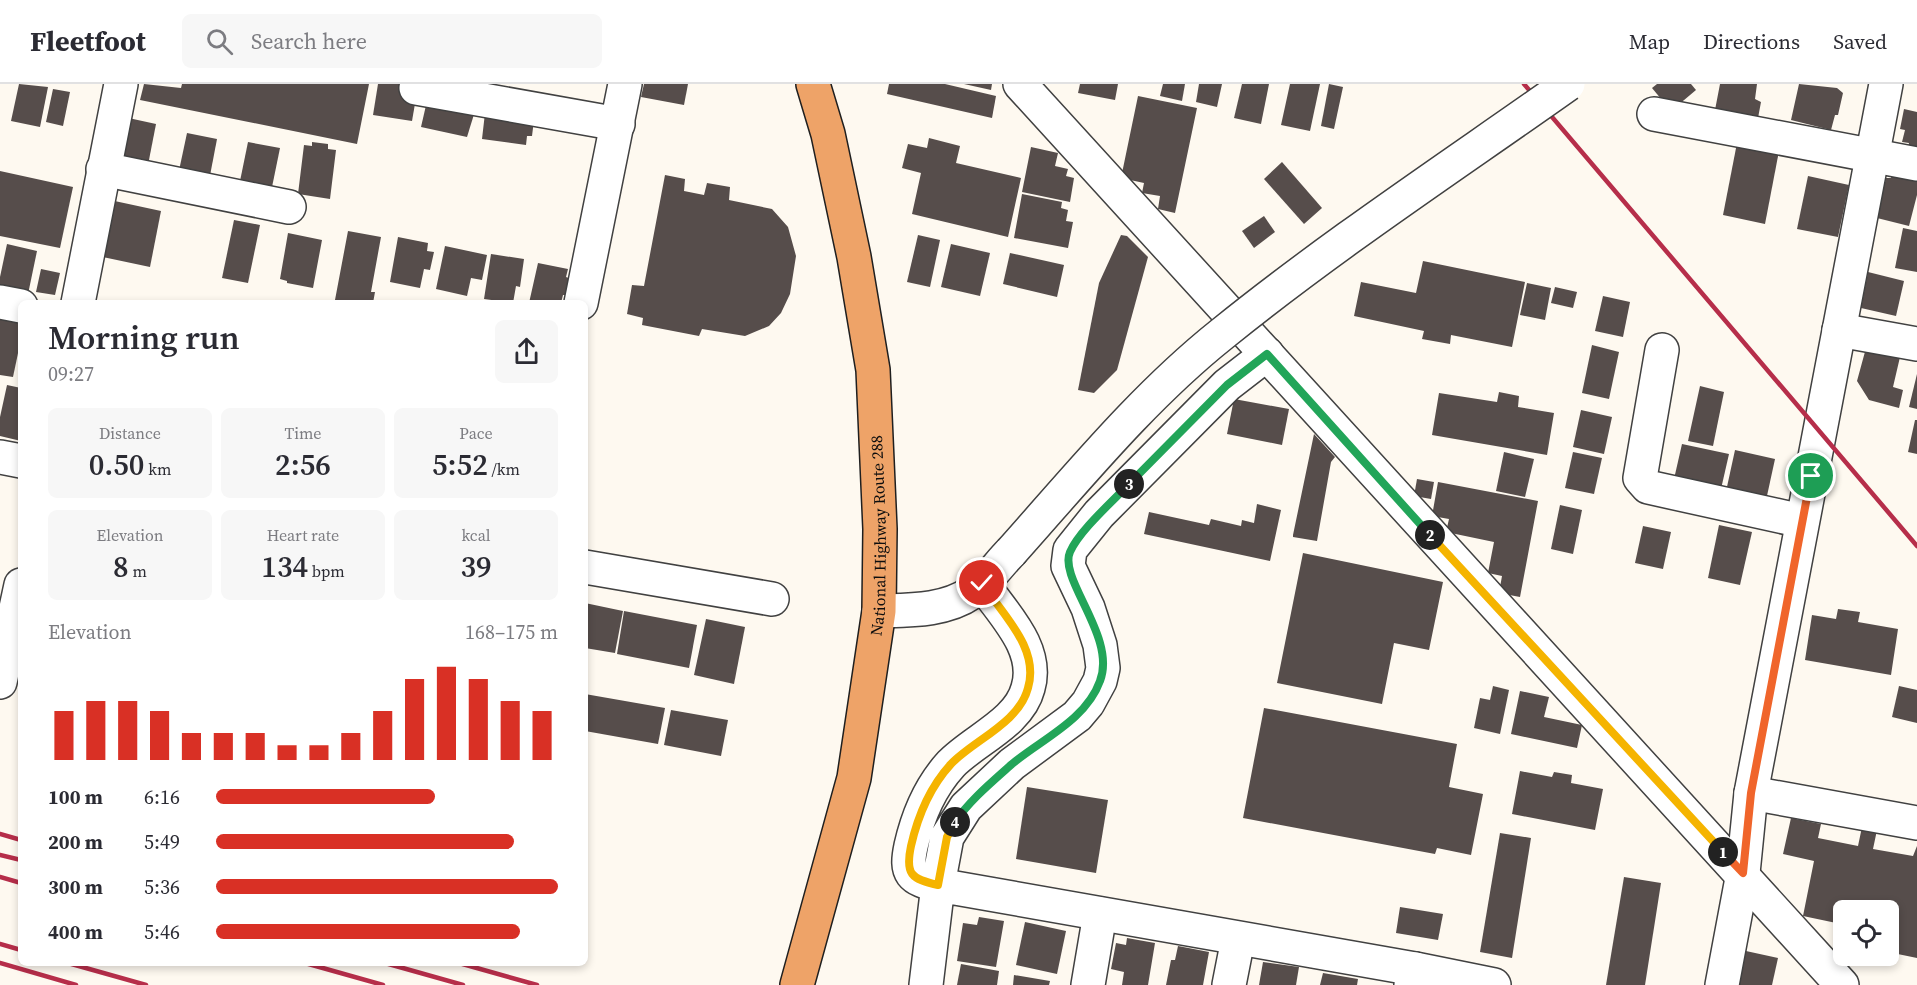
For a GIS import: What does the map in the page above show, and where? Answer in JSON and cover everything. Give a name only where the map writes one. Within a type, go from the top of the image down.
[{"type":"highway","name":"National Highway Route 288","points":[[797,985],[854,778],[879,611],[880,529],[873,370],[854,257],[828,134],[813,84]]},
{"type":"street","points":[[79,300],[121,84]]},
{"type":"street","points":[[582,300],[625,84]]},
{"type":"street","points":[[1020,84],[1070,142],[1183,260],[1386,488],[1743,873],[1842,985]]},
{"type":"street","points":[[879,611],[909,610],[953,603],[972,593],[1132,417],[1220,334],[1365,227],[1568,84]]},
{"type":"street","points":[[1722,985],[1743,873],[1751,793],[1886,84]]},
{"type":"street","points":[[416,88],[618,124]]},
{"type":"street","points":[[1654,114],[1917,164]]},
{"type":"street","points":[[103,169],[289,207]]},
{"type":"street","points":[[0,302],[18,305]]},
{"type":"street","points":[[1839,330],[1917,344]]},
{"type":"street","points":[[1662,350],[1640,478],[1648,487],[1802,521]]},
{"type":"street","points":[[926,985],[938,885],[947,837],[966,807],[1012,764],[1077,716],[1088,703],[1100,681],[1103,668],[1100,645],[1088,608],[1068,566],[1070,550],[1099,514],[1227,385],[1267,354]]},
{"type":"street","points":[[0,457],[18,460]]},
{"type":"street","points":[[588,568],[772,600]]},
{"type":"street","points":[[982,583],[1026,648],[1030,676],[1028,689],[1021,704],[1008,718],[951,764],[926,797],[916,823],[908,862],[910,873],[919,881],[1238,939],[1413,977],[1494,985]]},
{"type":"street","points":[[0,682],[18,599]]},
{"type":"street","points":[[1751,793],[1917,823]]},
{"type":"street","points":[[1088,985],[1100,914]]},
{"type":"street","points":[[1229,985],[1238,939]]},
{"type":"building","points":[[19,84],[48,87],[40,127],[11,121]]},
{"type":"building","points":[[144,84],[181,88],[182,84],[369,84],[357,144],[140,100]]},
{"type":"building","points":[[378,84],[411,84],[416,98],[412,121],[373,115]]},
{"type":"building","points":[[644,84],[688,84],[684,105],[641,97]]},
{"type":"building","points":[[889,84],[945,84],[996,96],[992,118],[887,94]]},
{"type":"building","points":[[964,84],[992,84],[991,90]]},
{"type":"building","points":[[1080,84],[1118,84],[1115,100],[1078,93]]},
{"type":"building","points":[[1163,84],[1185,84],[1182,101],[1160,96]]},
{"type":"building","points":[[1199,84],[1222,84],[1217,107],[1196,102]]},
{"type":"building","points":[[1242,84],[1269,84],[1261,124],[1234,118]]},
{"type":"building","points":[[1290,84],[1320,84],[1310,131],[1281,125]]},
{"type":"building","points":[[1329,84],[1343,87],[1334,129],[1321,126]]},
{"type":"building","points":[[1657,84],[1691,84],[1696,90],[1671,111],[1652,88]]},
{"type":"building","points":[[1720,84],[1757,84],[1755,99],[1761,102],[1758,118],[1715,110]]},
{"type":"building","points":[[1799,84],[1837,88],[1843,93],[1838,115],[1835,115],[1831,130],[1791,120]]},
{"type":"building","points":[[53,89],[70,92],[63,126],[46,122]]},
{"type":"building","points":[[1138,96],[1197,108],[1175,213],[1158,209],[1160,196],[1142,193],[1144,183],[1121,178]]},
{"type":"building","points":[[427,101],[475,111],[467,137],[421,127]]},
{"type":"building","points":[[1904,109],[1917,112],[1917,149],[1908,147],[1909,143],[1902,142],[1905,130],[1900,129]]},
{"type":"building","points":[[485,113],[534,120],[532,136],[527,136],[526,145],[482,139]]},
{"type":"building","points":[[124,117],[156,124],[148,165],[116,159]]},
{"type":"building","points":[[187,133],[217,139],[208,186],[177,180]]},
{"type":"building","points":[[929,138],[960,146],[956,163],[1021,178],[1008,237],[912,214],[921,173],[902,168],[908,144],[927,148]]},
{"type":"building","points":[[248,142],[280,148],[271,192],[239,186]]},
{"type":"building","points":[[312,142],[328,144],[328,149],[336,150],[330,199],[298,194],[304,145],[312,146]]},
{"type":"building","points":[[1737,143],[1779,151],[1765,224],[1723,215]]},
{"type":"building","points":[[1031,147],[1058,153],[1055,166],[1068,169],[1066,176],[1074,178],[1070,202],[1022,192]]},
{"type":"building","points":[[1282,162],[1322,208],[1304,224],[1264,179]]},
{"type":"building","points":[[0,171],[73,187],[60,248],[0,236]]},
{"type":"building","points":[[1892,174],[1917,180],[1917,195],[1909,226],[1877,218],[1886,178],[1891,178]]},
{"type":"building","points":[[665,175],[685,179],[684,191],[704,195],[707,183],[730,187],[729,200],[772,209],[788,227],[796,256],[790,294],[781,313],[769,326],[745,336],[702,329],[699,336],[642,325],[643,318],[627,314],[632,285],[644,286]]},
{"type":"building","points":[[1808,176],[1849,185],[1838,237],[1797,229]]},
{"type":"building","points":[[1022,194],[1062,202],[1061,208],[1068,210],[1066,221],[1073,222],[1068,248],[1014,238]]},
{"type":"building","points":[[110,200],[161,211],[150,267],[98,256]]},
{"type":"building","points":[[1264,216],[1275,232],[1254,248],[1242,231]]},
{"type":"building","points":[[234,220],[260,225],[248,283],[222,278]]},
{"type":"building","points":[[1903,228],[1917,231],[1917,272],[1895,268]]},
{"type":"building","points":[[348,231],[381,237],[371,292],[375,292],[374,300],[335,300]]},
{"type":"building","points":[[288,233],[322,240],[313,288],[287,283],[280,279]]},
{"type":"building","points":[[918,235],[940,240],[930,287],[907,282]]},
{"type":"building","points":[[1121,235],[1127,236],[1148,257],[1117,370],[1094,393],[1078,390],[1099,283]]},
{"type":"building","points":[[398,237],[428,243],[427,251],[434,252],[430,270],[424,269],[420,288],[390,282]]},
{"type":"building","points":[[7,244],[37,251],[27,299],[0,293],[0,277]]},
{"type":"building","points":[[951,244],[990,253],[980,296],[941,287]]},
{"type":"building","points":[[445,246],[487,255],[482,280],[471,278],[467,296],[436,289]]},
{"type":"building","points":[[1010,253],[1064,265],[1057,297],[1003,284]]},
{"type":"building","points":[[491,254],[524,259],[520,287],[516,286],[514,300],[484,299]]},
{"type":"building","points":[[1423,261],[1525,282],[1512,347],[1451,335],[1450,344],[1422,339],[1424,331],[1354,316],[1361,282],[1416,293]]},
{"type":"building","points":[[538,263],[568,269],[566,277],[571,279],[567,295],[563,295],[562,300],[530,300]]},
{"type":"building","points":[[41,269],[60,273],[55,295],[36,292]]},
{"type":"building","points":[[1868,272],[1904,281],[1896,316],[1861,308]]},
{"type":"building","points":[[1527,283],[1551,288],[1545,320],[1520,315]]},
{"type":"building","points":[[1555,287],[1577,292],[1573,308],[1551,303]]},
{"type":"building","points":[[1603,296],[1630,302],[1623,337],[1595,331]]},
{"type":"building","points":[[0,319],[18,323],[18,353],[13,377],[0,375]]},
{"type":"building","points":[[1592,345],[1619,352],[1609,399],[1582,393]]},
{"type":"building","points":[[1866,348],[1900,357],[1893,387],[1903,390],[1899,408],[1869,400],[1857,381]]},
{"type":"building","points":[[1917,374],[1917,409],[1909,407]]},
{"type":"building","points":[[7,385],[18,387],[18,440],[0,436],[0,417]]},
{"type":"building","points":[[1700,386],[1724,392],[1713,446],[1688,441]]},
{"type":"building","points":[[1499,392],[1519,396],[1518,407],[1554,413],[1547,455],[1432,435],[1439,393],[1497,402]]},
{"type":"building","points":[[1234,399],[1289,409],[1282,445],[1227,434]]},
{"type":"building","points":[[1581,410],[1612,417],[1604,454],[1573,447]]},
{"type":"building","points":[[1915,420],[1917,420],[1917,454],[1908,452]]},
{"type":"building","points":[[1314,434],[1335,457],[1331,462],[1317,541],[1293,537]]},
{"type":"building","points":[[1682,444],[1729,454],[1721,489],[1674,479]]},
{"type":"building","points":[[1735,450],[1775,459],[1765,505],[1725,496]]},
{"type":"building","points":[[1504,452],[1534,459],[1525,497],[1496,491]]},
{"type":"building","points":[[1573,452],[1602,458],[1594,494],[1565,488]]},
{"type":"building","points":[[1417,479],[1434,482],[1431,499],[1414,496]]},
{"type":"building","points":[[1438,482],[1538,501],[1520,597],[1499,593],[1502,576],[1488,573],[1494,542],[1446,532],[1449,519],[1432,516]]},
{"type":"building","points":[[1257,504],[1281,510],[1270,561],[1144,534],[1149,512],[1209,525],[1211,519],[1241,526],[1242,520],[1254,523]]},
{"type":"building","points":[[1560,505],[1582,510],[1573,554],[1551,549]]},
{"type":"building","points":[[1719,525],[1752,532],[1740,585],[1708,578]]},
{"type":"building","points":[[1643,526],[1671,532],[1663,569],[1635,563]]},
{"type":"building","points":[[1303,553],[1443,582],[1429,650],[1394,643],[1382,704],[1277,683]]},
{"type":"building","points":[[588,604],[623,611],[615,653],[588,648]]},
{"type":"building","points":[[1838,609],[1860,612],[1858,622],[1898,629],[1891,675],[1805,660],[1812,615],[1836,619]]},
{"type":"building","points":[[624,611],[697,625],[689,668],[617,654]]},
{"type":"building","points":[[706,619],[745,627],[734,684],[694,675]]},
{"type":"building","points":[[1493,686],[1509,690],[1500,734],[1474,728],[1480,698],[1490,700]]},
{"type":"building","points":[[1899,686],[1917,690],[1917,723],[1892,717]]},
{"type":"building","points":[[1520,691],[1549,697],[1544,717],[1582,725],[1577,748],[1511,734]]},
{"type":"building","points":[[588,695],[665,708],[658,744],[588,732]]},
{"type":"building","points":[[1264,708],[1457,744],[1449,787],[1483,794],[1471,855],[1437,848],[1435,854],[1243,818]]},
{"type":"building","points":[[671,710],[728,720],[721,756],[664,745]]},
{"type":"building","points":[[1520,771],[1552,777],[1554,772],[1572,775],[1571,783],[1603,789],[1595,830],[1512,814]]},
{"type":"building","points":[[1027,787],[1108,800],[1096,873],[1016,859]]},
{"type":"building","points":[[1791,818],[1821,824],[1818,838],[1858,846],[1862,827],[1877,830],[1873,849],[1913,856],[1917,846],[1917,958],[1899,954],[1899,900],[1833,900],[1833,922],[1803,916],[1814,861],[1783,854]]},
{"type":"building","points":[[1500,833],[1531,838],[1512,958],[1480,952]]},
{"type":"building","points":[[1624,877],[1661,883],[1645,985],[1606,985]]},
{"type":"building","points":[[1400,907],[1443,914],[1438,940],[1396,933]]},
{"type":"building","points":[[979,917],[1004,921],[996,967],[957,961],[963,923],[977,925]]},
{"type":"building","points":[[1025,922],[1066,931],[1057,974],[1016,965]]},
{"type":"building","points":[[1127,938],[1155,943],[1148,985],[1122,985],[1124,972],[1111,969],[1116,943],[1126,945]]},
{"type":"building","points":[[1178,946],[1209,952],[1203,985],[1166,985],[1171,960],[1175,960]]},
{"type":"building","points":[[1746,951],[1778,958],[1772,985],[1739,985]]},
{"type":"building","points":[[1263,962],[1299,967],[1296,985],[1259,985]]},
{"type":"building","points":[[961,964],[999,971],[997,985],[957,985]]},
{"type":"building","points":[[1323,973],[1358,979],[1357,985],[1320,985]]},
{"type":"building","points":[[1014,975],[1050,981],[1049,985],[1013,985]]},
{"type":"railway","points":[[1524,84],[1917,546]]},
{"type":"railway","points":[[0,834],[18,839]]},
{"type":"railway","points":[[0,855],[18,859]]},
{"type":"railway","points":[[0,877],[18,882]]},
{"type":"railway","points":[[0,944],[18,949]]},
{"type":"railway","points":[[0,963],[76,985]]},
{"type":"railway","points":[[79,966],[146,985]]},
{"type":"railway","points":[[316,966],[383,985]]},
{"type":"railway","points":[[396,966],[463,985]]},
{"type":"railway","points":[[470,966],[537,985]]},
{"type":"route","points":[[982,583],[1026,648],[1030,676],[1028,689],[1021,704],[1008,718],[951,764],[926,797],[916,823],[908,862],[910,873],[919,881],[938,885],[947,837],[966,807],[1012,764],[1077,716],[1088,703],[1100,681],[1103,668],[1100,645],[1088,608],[1068,566],[1070,550],[1099,514],[1227,385],[1267,354],[1386,488],[1743,873],[1751,793],[1811,476]]}]
